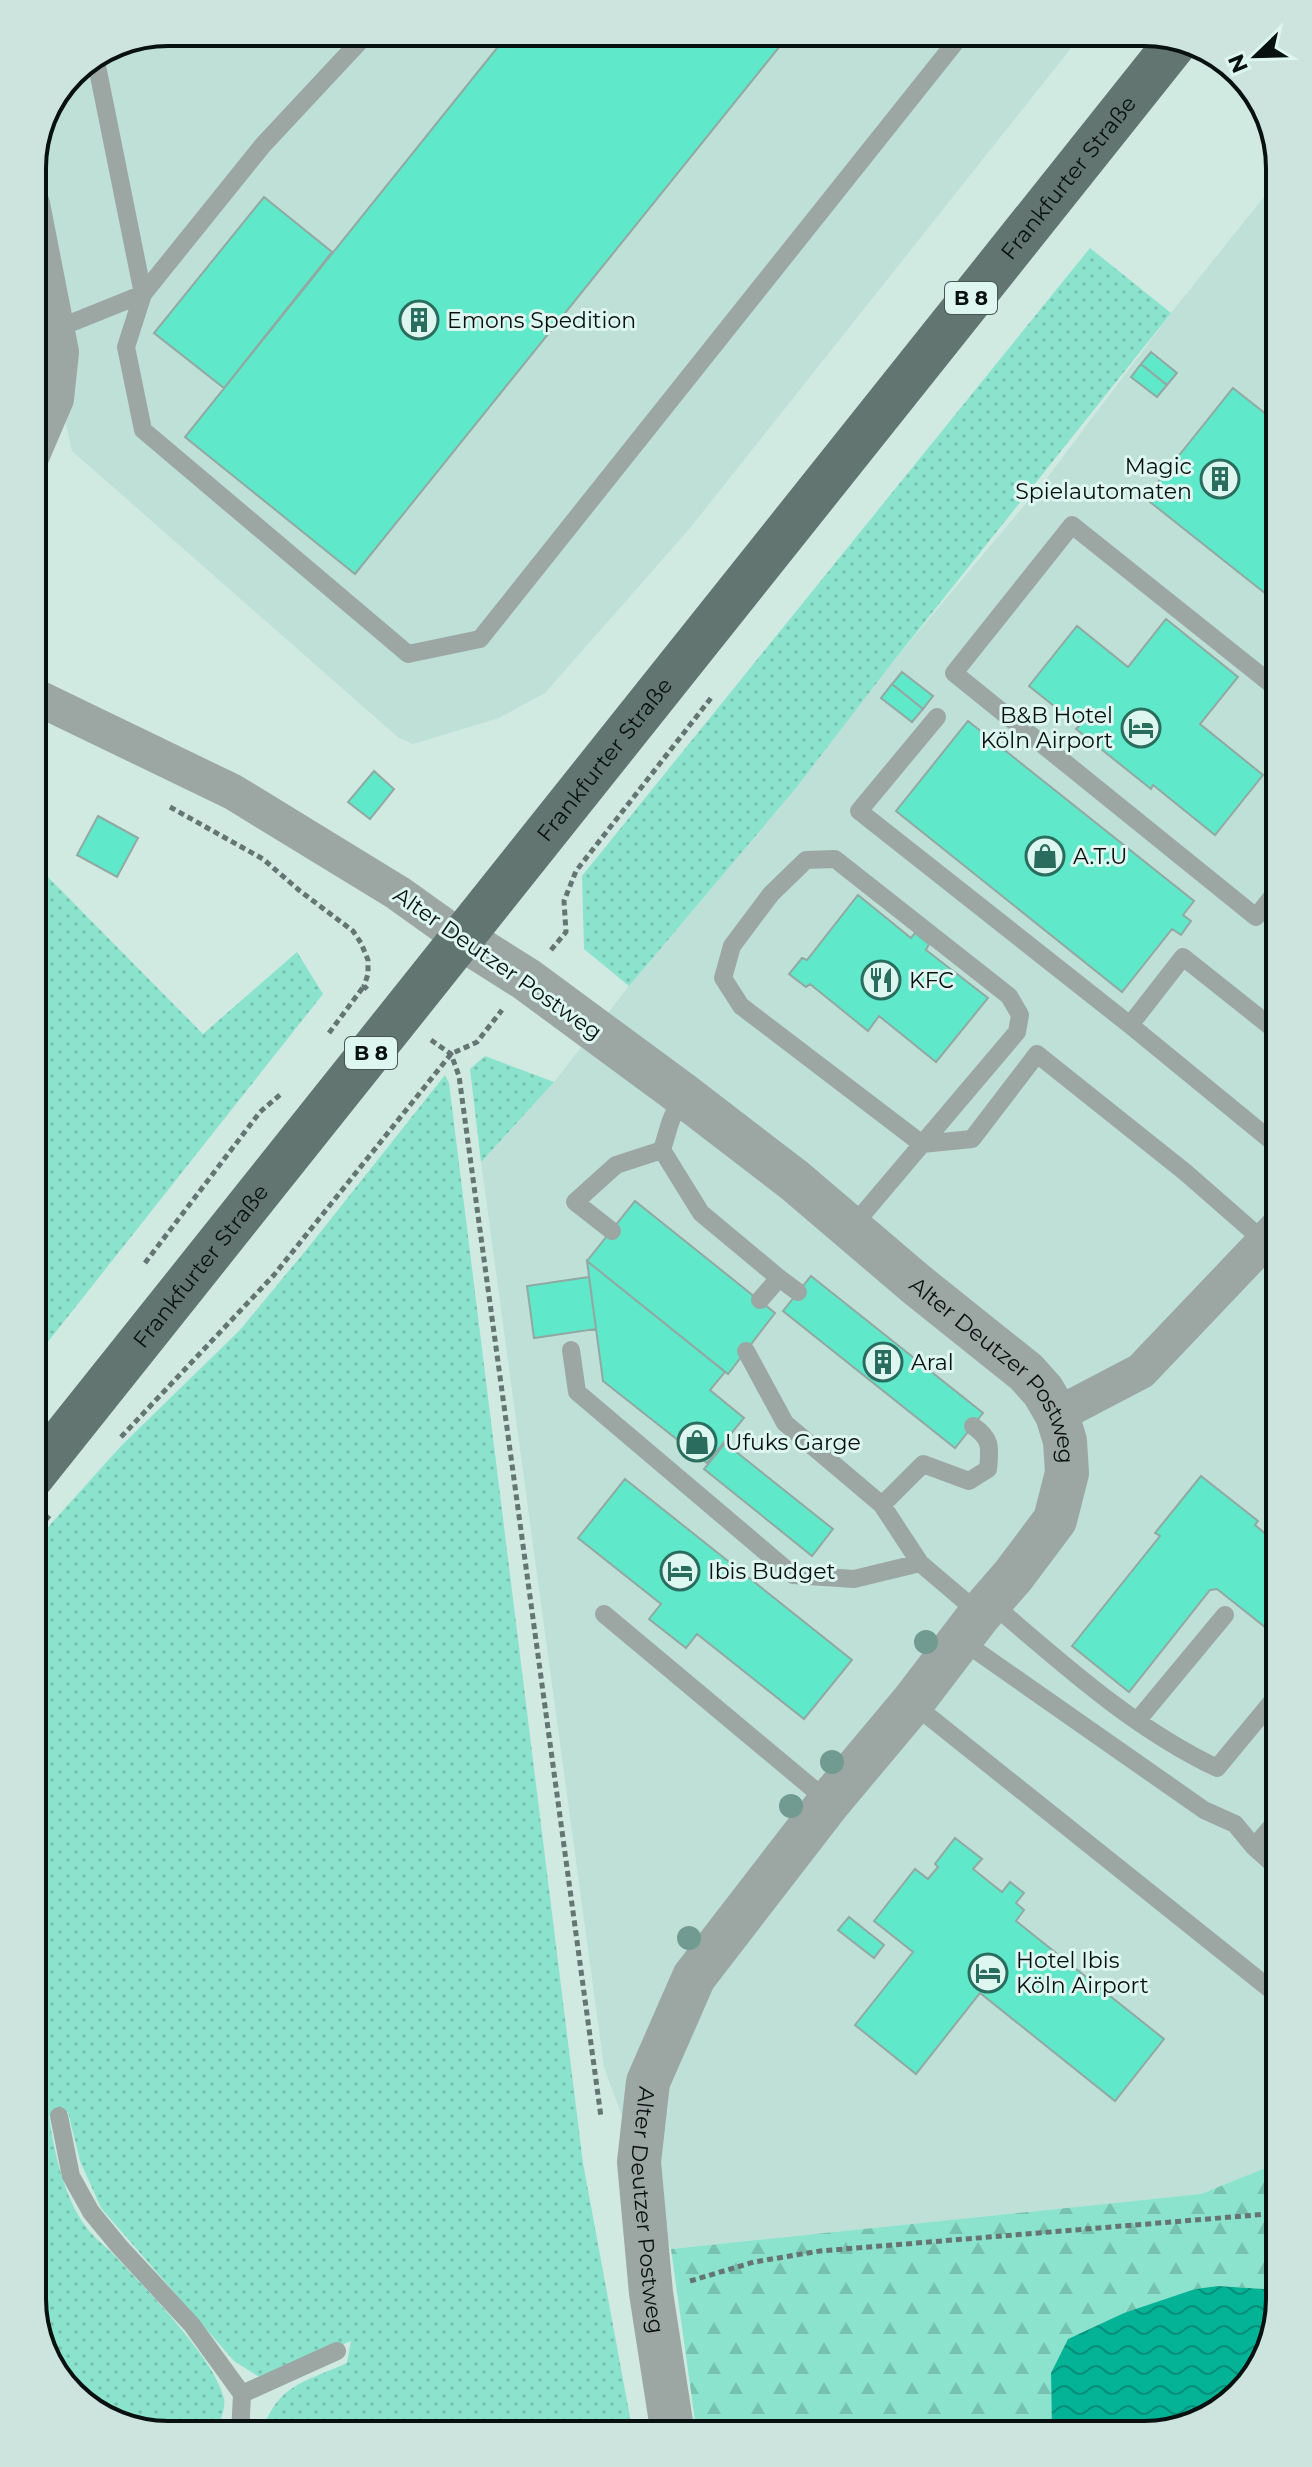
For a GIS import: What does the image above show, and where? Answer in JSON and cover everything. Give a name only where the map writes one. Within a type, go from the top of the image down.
[{"type":"main road","name":"Frankfurter Straße","points":[[46,1489],[399,1017],[1171,49]]},
{"type":"street","points":[[46,277],[61,352],[56,399],[46,422]]},
{"type":"street","name":"Alter Deutzer Postweg","points":[[46,702],[233,792],[398,893],[526,979],[794,1180],[1026,1372],[1043,1391],[1057,1415],[1065,1441],[1067,1473],[1055,1520],[912,1703],[829,1802],[694,1977],[648,2082],[639,2162],[665,2421]]},
{"type":"street","points":[[1057,1415],[1141,1371],[1266,1240]]},
{"type":"lane","points":[[355,46],[263,145],[143,294],[126,347],[143,430],[408,654],[480,639],[952,46]]},
{"type":"lane","points":[[98,69],[143,294]]},
{"type":"lane","points":[[56,329],[143,294]]},
{"type":"lane","points":[[1266,680],[1072,525],[954,673],[1256,917],[1266,904]]},
{"type":"lane","points":[[937,717],[859,811],[1266,1137]]},
{"type":"lane","points":[[851,1228],[922,1144],[1017,1032],[1020,1015],[1009,996],[835,859],[806,860],[771,894],[732,946],[723,978],[741,1006],[922,1144],[972,1139],[1037,1054],[1185,1172],[1266,1230]]},
{"type":"lane","points":[[1130,1025],[1183,957],[1266,1023]]},
{"type":"lane","points":[[682,1094],[662,1150],[701,1213],[798,1292]]},
{"type":"lane","points":[[612,1231],[575,1202],[616,1165],[662,1150]]},
{"type":"lane","points":[[760,1300],[779,1278]]},
{"type":"lane","points":[[571,1350],[577,1392],[793,1575],[854,1579],[920,1563]]},
{"type":"lane","points":[[746,1351],[785,1423],[882,1505],[920,1563],[977,1619],[1204,1810],[1235,1824],[1266,1858]]},
{"type":"lane","points":[[882,1505],[923,1464],[969,1481],[988,1469],[990,1445],[981,1431],[973,1426]]},
{"type":"lane","points":[[604,1614],[829,1802]]},
{"type":"lane","points":[[1137,1721],[1225,1615]]},
{"type":"lane","points":[[977,1619],[1192,1756],[1217,1768],[1266,1709]]},
{"type":"lane","points":[[912,1703],[1266,1986]]},
{"type":"lane","points":[[1254,1847],[1266,1833]]},
{"type":"lane","points":[[59,2116],[71,2176],[91,2212],[192,2325],[242,2394],[241,2421]]},
{"type":"lane","points":[[242,2394],[337,2351]]},
{"type":"path","points":[[115,1443],[274,1275],[451,1054],[477,1042],[566,932],[564,901],[576,871],[719,687]]},
{"type":"path","points":[[162,802],[263,859],[353,931],[368,960],[368,974],[364,986],[326,1037]]},
{"type":"path","points":[[364,986],[399,1017],[451,1054],[459,1076],[602,2124]]},
{"type":"path","points":[[137,1273],[260,1112],[288,1088]]},
{"type":"path","points":[[651,2293],[754,2262],[820,2251],[1266,2214]]},
{"type":"shaded area","points":[[168,46],[1073,46],[690,528],[545,693],[499,718],[413,744],[399,738],[72,451],[46,334],[46,160],[50,136],[71,94],[107,62],[129,52]]},
{"type":"shaded area","points":[[1266,194],[1266,2168],[1201,2194],[671,2249],[604,2067],[481,1162],[554,1082],[629,986],[796,788],[892,663],[1044,482],[1171,313]]},
{"type":"green space","points":[[1090,248],[1171,313],[796,788],[629,986],[584,949],[582,876]]},
{"type":"green space","points":[[46,875],[203,1034],[297,952],[323,994],[46,1344]]},
{"type":"green space","points":[[485,1056],[554,1082],[481,1162],[470,1069]]},
{"type":"green space","points":[[445,1075],[449,1083],[583,2163],[631,2421],[266,2421],[275,2405],[294,2387],[347,2363],[351,2341],[259,2377],[234,2361],[101,2208],[80,2161],[68,2112],[49,2116],[61,2174],[78,2215],[89,2231],[178,2325],[208,2365],[224,2399],[220,2421],[144,2419],[107,2405],[71,2373],[55,2346],[48,2323],[46,1529],[121,1446],[240,1330]]},
{"type":"green space","points":[[1266,2168],[1266,2289],[1218,2286],[1195,2289],[1125,2313],[1068,2339],[1051,2373],[1052,2421],[695,2421],[671,2249],[1201,2194]]},
{"type":"water","points":[[1218,2286],[1266,2289],[1262,2331],[1253,2353],[1236,2379],[1218,2396],[1191,2412],[1168,2419],[1052,2421],[1051,2373],[1068,2339],[1124,2313],[1195,2289]]},
{"type":"building","name":"Emons Spedition","points":[[499,46],[780,46],[355,574],[185,437]]},
{"type":"building","points":[[264,197],[332,252],[224,388],[154,333]]},
{"type":"building","points":[[1151,352],[1177,373],[1167,385],[1141,364]]},
{"type":"building","points":[[1141,364],[1167,385],[1157,397],[1131,377]]},
{"type":"building","name":"Magic Spielautomaten","points":[[1233,388],[1266,414],[1266,594],[1145,498]]},
{"type":"building","name":"B&B Hotel Köln Airport","points":[[1166,619],[1238,677],[1200,724],[1263,775],[1215,835],[1076,729],[1079,726],[1029,686],[1077,626],[1128,667]]},
{"type":"building","points":[[902,672],[933,696],[923,709],[892,684]]},
{"type":"building","points":[[892,684],[923,709],[912,722],[881,698]]},
{"type":"building","name":"A.T.U","points":[[968,721],[1194,901],[1183,915],[1191,921],[1181,935],[1172,929],[1122,992],[896,811]]},
{"type":"building","points":[[374,771],[394,789],[370,819],[348,802]]},
{"type":"building","points":[[98,816],[138,838],[117,877],[77,855]]},
{"type":"building","name":"KFC","points":[[858,895],[911,938],[915,933],[929,944],[926,950],[988,998],[936,1062],[879,1016],[868,1031],[810,984],[806,987],[789,974],[802,958],[807,960]]},
{"type":"building","points":[[635,1201],[775,1313],[728,1374],[587,1261]]},
{"type":"building","points":[[587,1261],[725,1372],[710,1390],[744,1418],[707,1463],[603,1381]]},
{"type":"building","name":"Aral","points":[[811,1276],[983,1413],[955,1448],[783,1311]]},
{"type":"building","points":[[589,1277],[596,1329],[534,1338],[527,1286]]},
{"type":"building","points":[[725,1443],[833,1529],[812,1556],[704,1469]]},
{"type":"building","points":[[1201,1476],[1258,1521],[1255,1525],[1266,1534],[1266,1628],[1217,1589],[1210,1590],[1129,1692],[1072,1646],[1160,1536],[1155,1533]]},
{"type":"building","name":"Ibis Budget","points":[[625,1479],[852,1660],[804,1719],[697,1634],[686,1648],[649,1619],[661,1604],[578,1538]]},
{"type":"building","name":"Hotel Ibis Köln Airport","points":[[955,1838],[982,1859],[973,1869],[1002,1892],[1010,1882],[1024,1893],[1016,1903],[1024,1910],[1016,1921],[1164,2039],[1115,2101],[980,1993],[916,2074],[855,2025],[913,1952],[874,1921],[915,1869],[928,1879],[938,1867],[935,1864]]},
{"type":"building","points":[[849,1917],[884,1945],[874,1958],[838,1930]]},
{"type":"place","name":"Emons Spedition","points":[[419,320]]},
{"type":"place","name":"Magic Spielautomaten","points":[[1220,479]]},
{"type":"place","name":"B&B Hotel Köln Airport","points":[[1141,728]]},
{"type":"place","name":"A.T.U","points":[[1045,856]]},
{"type":"place","name":"KFC","points":[[881,980]]},
{"type":"place","name":"Aral","points":[[883,1362]]},
{"type":"place","name":"Ufuks Garge","points":[[697,1442]]},
{"type":"place","name":"Ibis Budget","points":[[680,1571]]},
{"type":"place","name":"Hotel Ibis Köln Airport","points":[[988,1973]]}]
